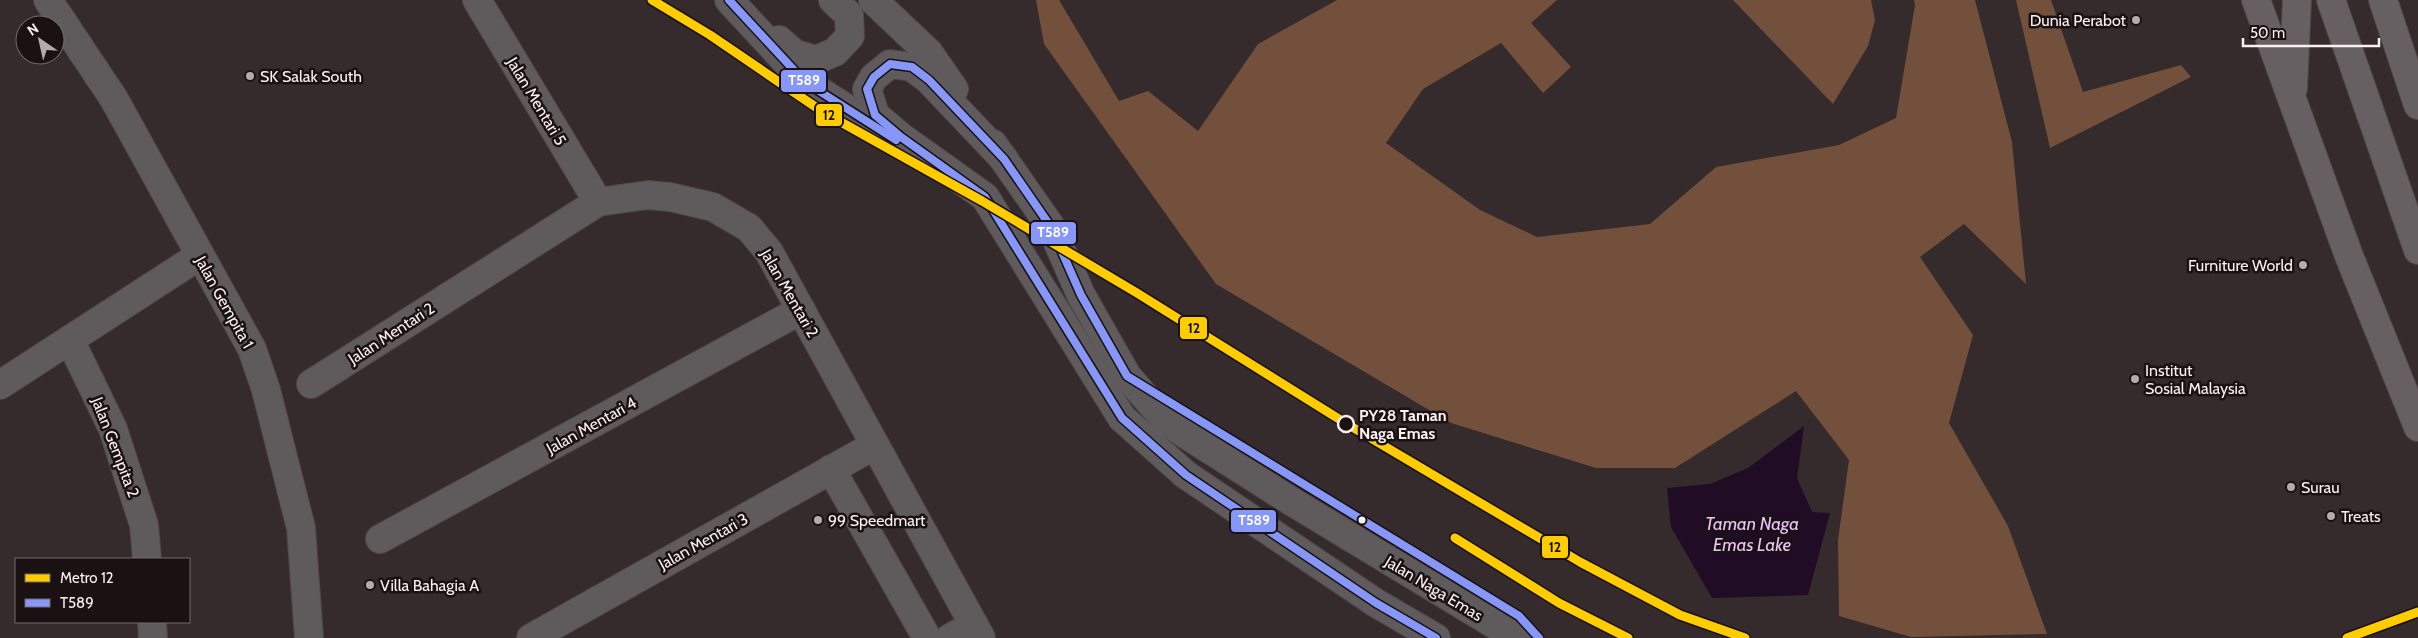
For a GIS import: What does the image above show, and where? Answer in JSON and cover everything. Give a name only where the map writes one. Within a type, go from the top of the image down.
[{"type":"highway","points":[[2256,0],[2349,256],[2418,427]]},
{"type":"highway","points":[[2293,99],[2297,0]]},
{"type":"highway","points":[[2331,0],[2418,250]]},
{"type":"highway","points":[[2383,0],[2418,105]]},
{"type":"street","name":"Jalan Gempita 1","points":[[48,0],[114,99],[252,349],[266,390],[301,528],[310,638]]},
{"type":"street","name":"Jalan Mentari 5","points":[[477,0],[598,202]]},
{"type":"street","points":[[731,2],[795,54],[816,60],[835,52],[850,36],[849,15],[833,0]]},
{"type":"street","points":[[873,0],[929,53],[1004,159]]},
{"type":"street","points":[[731,2],[805,82],[985,197]]},
{"type":"street","points":[[1004,159],[929,80],[912,67],[890,64],[874,77],[867,89],[875,115],[901,137],[985,197],[1122,418],[1186,475],[1376,603],[1436,638]]},
{"type":"street","name":"Jalan Naga Emas","points":[[1004,159],[1051,227],[1081,295],[1127,376],[1168,423],[1351,538],[1517,638]]},
{"type":"street","name":"Jalan Mentari 2","points":[[311,384],[598,202],[648,195],[670,197],[713,208],[749,228],[768,252],[977,632]]},
{"type":"street","points":[[0,385],[199,256]]},
{"type":"street","name":"Jalan Mentari 4","points":[[380,540],[801,310]]},
{"type":"street","name":"Jalan Gempita 2","points":[[70,340],[113,430],[144,525],[147,558]]},
{"type":"street","name":"Jalan Mentari 3","points":[[531,638],[875,445]]},
{"type":"street","points":[[831,469],[927,638]]},
{"type":"street","points":[[152,623],[153,638]]},
{"type":"street","points":[[950,638],[977,632]]},
{"type":"shaded area","points":[[1036,0],[1059,0],[1119,101],[1148,91],[1198,131],[1258,44],[1337,0],[1557,0],[1531,23],[1571,67],[1543,93],[1501,43],[1423,89],[1386,143],[1480,210],[1537,237],[1650,224],[1716,167],[1839,145],[1896,118],[1915,5],[1914,0],[1975,0],[2012,142],[2026,284],[1964,224],[1920,257],[1973,335],[1949,423],[2008,526],[2047,634],[1911,637],[1839,616],[1838,540],[1849,460],[1796,391],[1675,468],[1596,468],[1451,423],[1216,284],[1044,44]]},
{"type":"shaded area","points":[[1733,0],[1871,0],[1875,20],[1868,46],[1833,104]]},
{"type":"shaded area","points":[[2016,0],[2051,0],[2083,92],[2181,65],[2191,77],[2050,148]]},
{"type":"water","name":"Taman Naga Emas Lake","points":[[1804,426],[1797,478],[1812,512],[1830,513],[1808,595],[1712,598],[1671,527],[1667,488],[1710,484],[1748,468]]},
{"type":"metro line","name":"12","points":[[652,0],[710,35],[823,112],[982,201],[1137,293],[1347,424],[1580,562],[1680,615],[1745,638]]},
{"type":"metro line","name":"12","points":[[1455,538],[1559,603],[1628,638]]},
{"type":"metro line","name":"12","points":[[2347,638],[2418,612]]},
{"type":"transit line","name":"T589","points":[[729,0],[805,82],[896,140]]},
{"type":"transit line","name":"T589","points":[[1436,638],[1376,603],[1186,475],[1122,418],[985,197],[901,137],[875,115],[867,89],[874,77],[890,64],[912,67],[929,80],[1004,159],[1051,227],[1081,295],[1127,376],[1519,616],[1539,638]]},
{"type":"place","name":"Dunia Perabot","points":[[2136,20]]},
{"type":"place","name":"SK Salak South","points":[[250,76]]},
{"type":"place","name":"Furniture World","points":[[2303,265]]},
{"type":"place","name":"Institut Sosial Malaysia","points":[[2135,379]]},
{"type":"place","name":"PY28 Taman Naga Emas","points":[[1346,424]]},
{"type":"place","name":"Surau","points":[[2291,487]]},
{"type":"place","name":"Treats","points":[[2331,516]]},
{"type":"place","name":"99 Speedmart","points":[[818,520]]},
{"type":"place","name":"Villa Bahagia A","points":[[370,585]]}]
